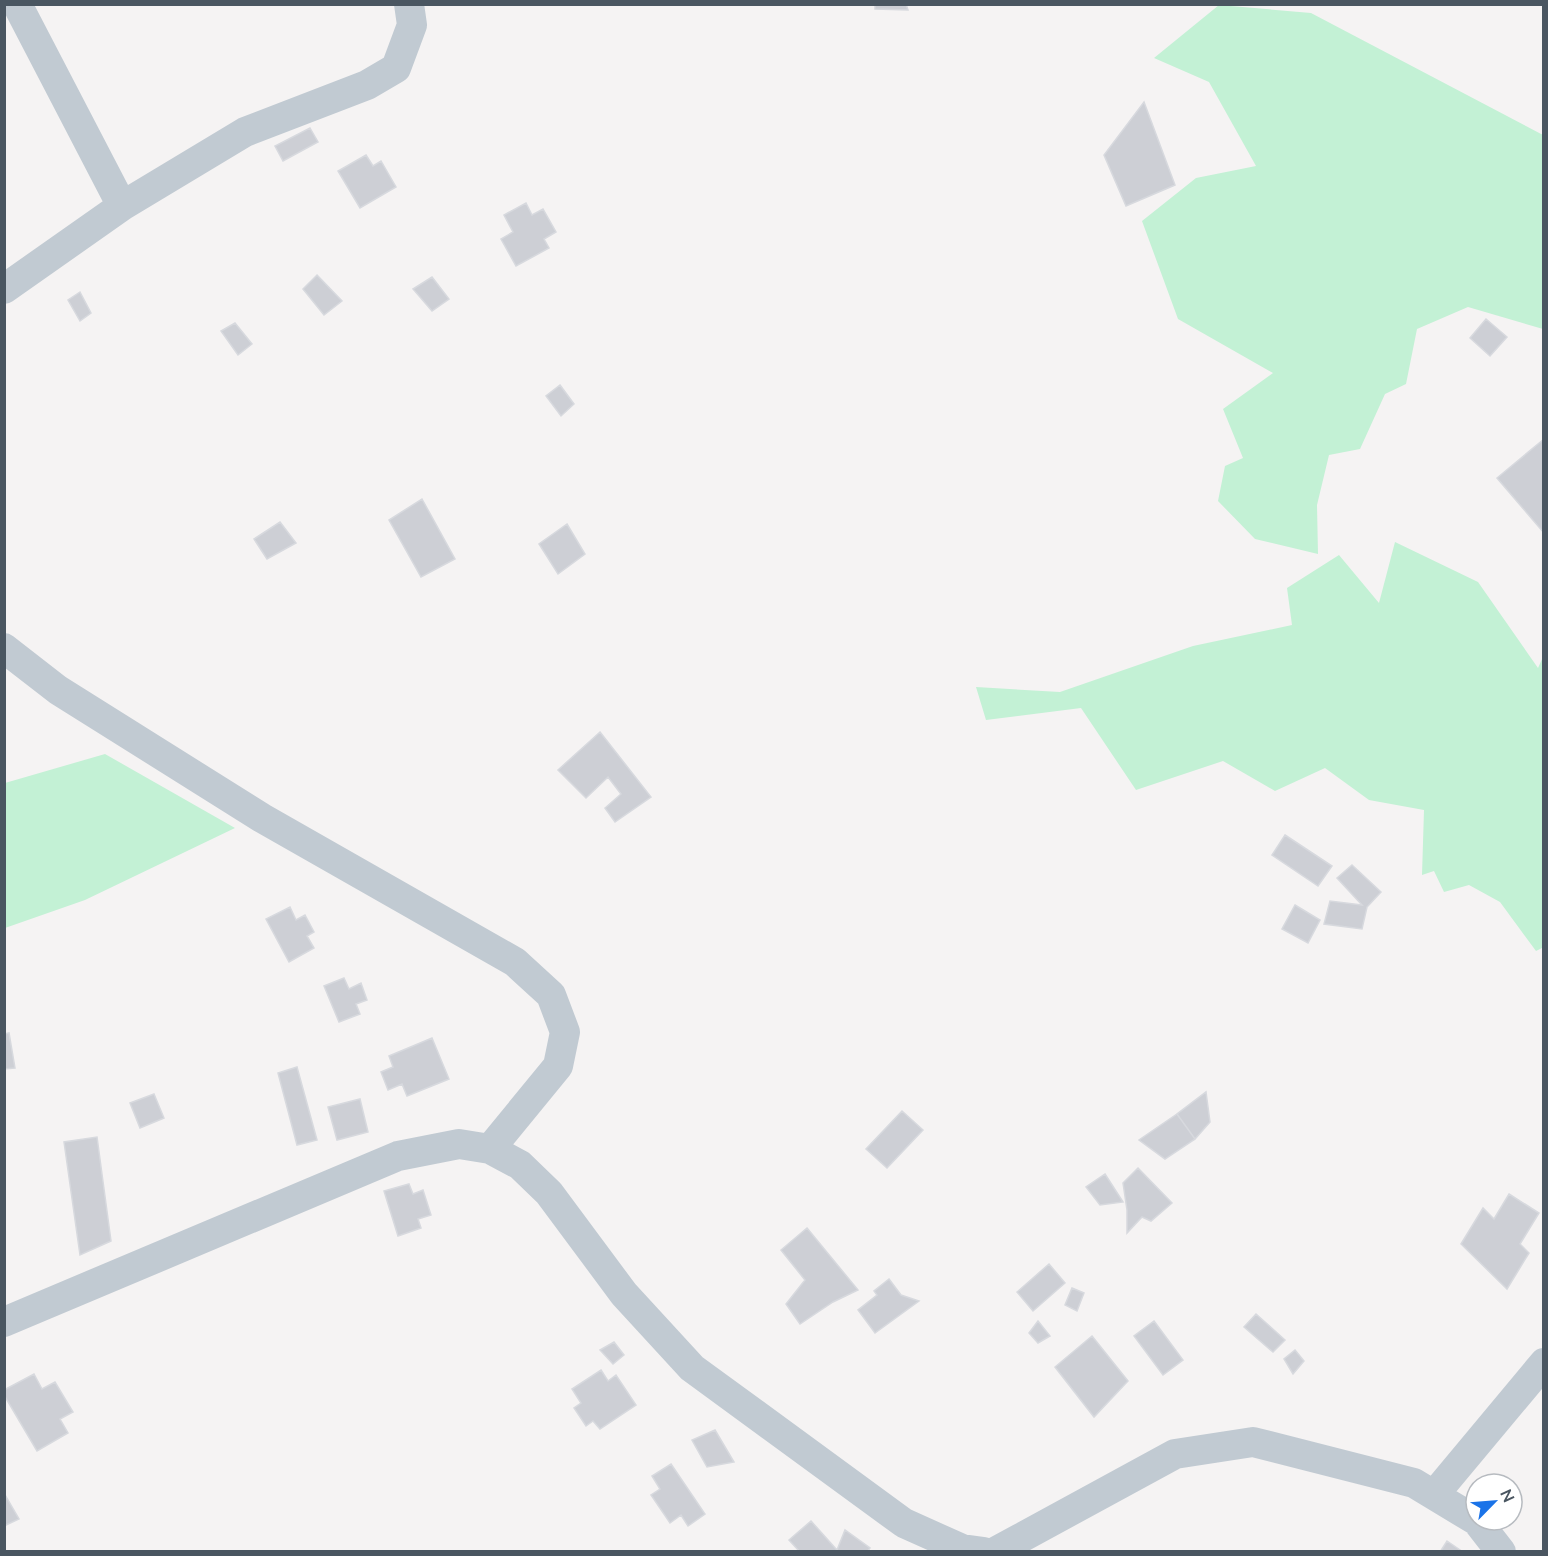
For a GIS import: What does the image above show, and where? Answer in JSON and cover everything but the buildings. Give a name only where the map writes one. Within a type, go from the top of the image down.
[{"type":"street","points":[[17,4],[122,206]]},
{"type":"street","points":[[4,289],[122,206],[245,132],[367,85],[396,68],[412,25],[409,4]]},
{"type":"street","points":[[4,648],[58,690],[262,818],[515,962],[551,995],[565,1032],[558,1066],[490,1149]]},
{"type":"street","points":[[4,1322],[398,1156],[459,1144],[490,1149],[520,1166],[549,1193],[624,1294],[692,1368],[904,1523],[962,1549],[984,1551]]},
{"type":"street","points":[[1434,1495],[1544,1363]]},
{"type":"street","points":[[995,1551],[1175,1454],[1253,1442],[1414,1483],[1477,1521],[1501,1551]]},
{"type":"green space","points":[[1219,5],[1311,13],[1543,135],[1543,329],[1468,307],[1417,329],[1406,384],[1385,394],[1360,449],[1329,455],[1317,505],[1318,554],[1255,539],[1218,501],[1225,466],[1243,458],[1223,409],[1273,373],[1178,319],[1142,221],[1196,178],[1256,166],[1209,82],[1154,58]]},
{"type":"green space","points":[[1395,542],[1478,582],[1538,668],[1543,657],[1544,947],[1536,951],[1500,902],[1469,885],[1444,892],[1434,871],[1422,875],[1424,810],[1369,800],[1325,768],[1275,791],[1223,761],[1136,790],[1081,708],[986,720],[976,687],[1060,692],[1193,646],[1292,625],[1287,588],[1339,555],[1379,603]]},
{"type":"green space","points":[[105,754],[235,828],[85,900],[5,928],[5,783]]}]
